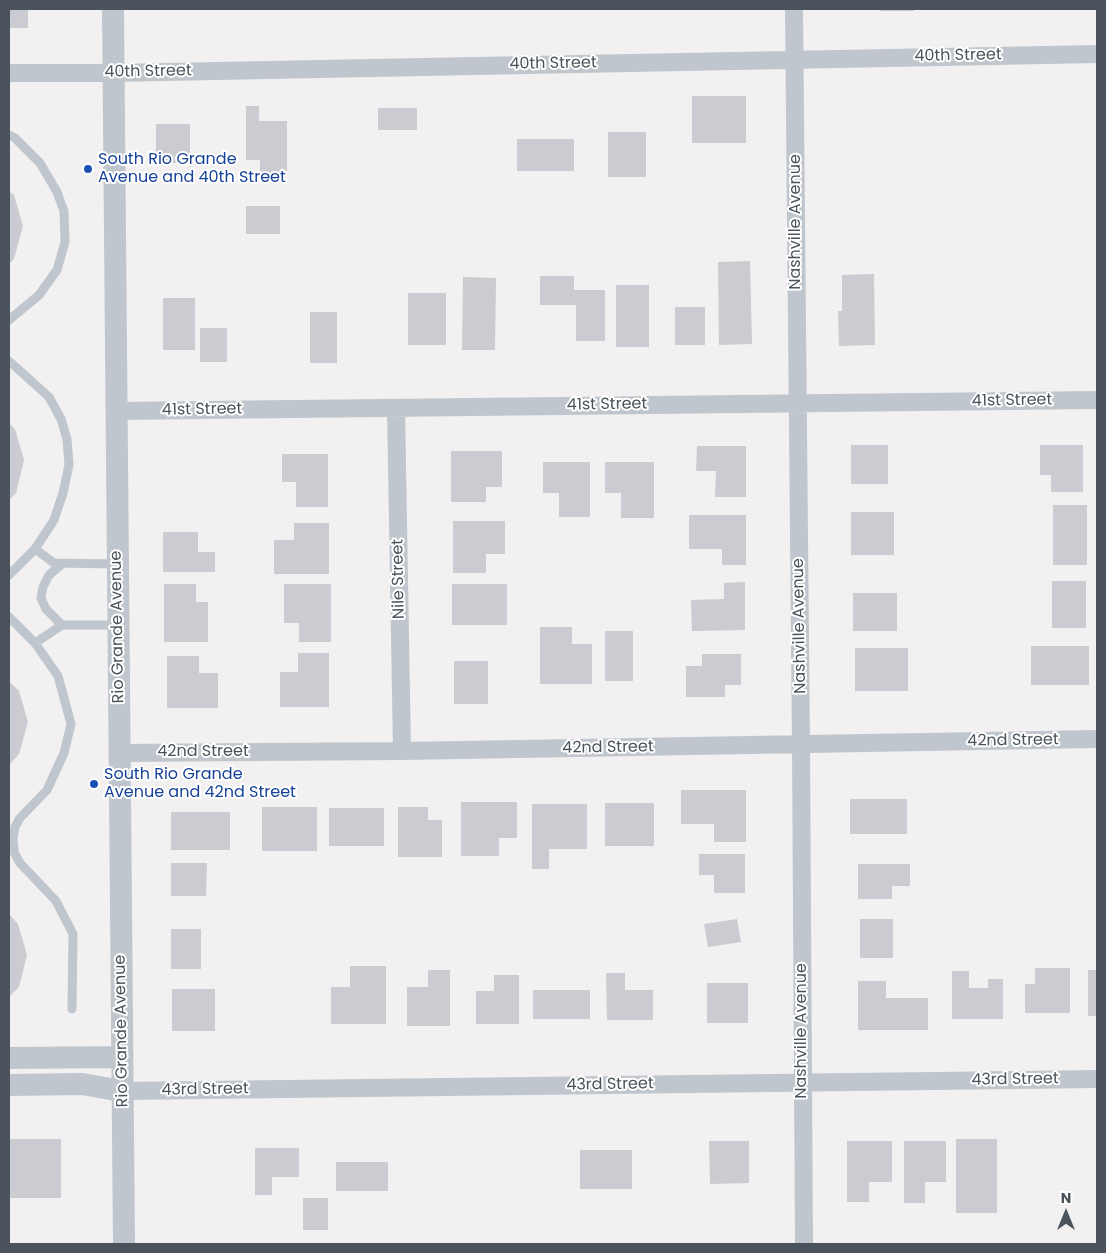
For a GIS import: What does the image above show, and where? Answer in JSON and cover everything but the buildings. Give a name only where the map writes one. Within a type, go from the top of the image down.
[{"type":"street","name":"Rio Grande Avenue","points":[[113,9],[124,1244]]},
{"type":"street","name":"Nashville Avenue","points":[[794,9],[802,745],[804,1244]]},
{"type":"street","name":"40th Street","points":[[9,73],[113,73],[1097,54]]},
{"type":"street","name":"41st Street","points":[[116,411],[1097,400]]},
{"type":"street","name":"Nile Street","points":[[396,408],[402,751]]},
{"type":"street","name":"42nd Street","points":[[119,753],[402,751],[1097,739]]},
{"type":"street","points":[[9,1058],[122,1057]]},
{"type":"street","name":"43rd Street","points":[[122,1091],[1097,1079]]},
{"type":"street","points":[[9,1085],[82,1084],[122,1091]]},
{"type":"lane","points":[[9,135],[15,138],[40,163],[57,192],[64,211],[65,242],[57,270],[39,294],[9,320]]},
{"type":"lane","points":[[9,361],[49,397],[61,418],[67,438],[69,465],[64,493],[54,520],[35,549],[9,575]]},
{"type":"lane","points":[[35,549],[54,563],[117,564]]},
{"type":"lane","points":[[62,624],[46,609],[41,598],[43,587],[49,575],[63,563]]},
{"type":"lane","points":[[9,617],[35,643],[58,676],[71,724],[64,753],[47,790],[20,818],[15,827],[13,838],[14,852],[20,864],[56,901],[73,934],[72,1009]]},
{"type":"lane","points":[[35,643],[62,624],[118,624]]},
{"type":"place","name":"South Rio Grande Avenue and 40th Street","points":[[88,169]]},
{"type":"place","name":"South Rio Grande Avenue and 42nd Street","points":[[94,784]]}]
